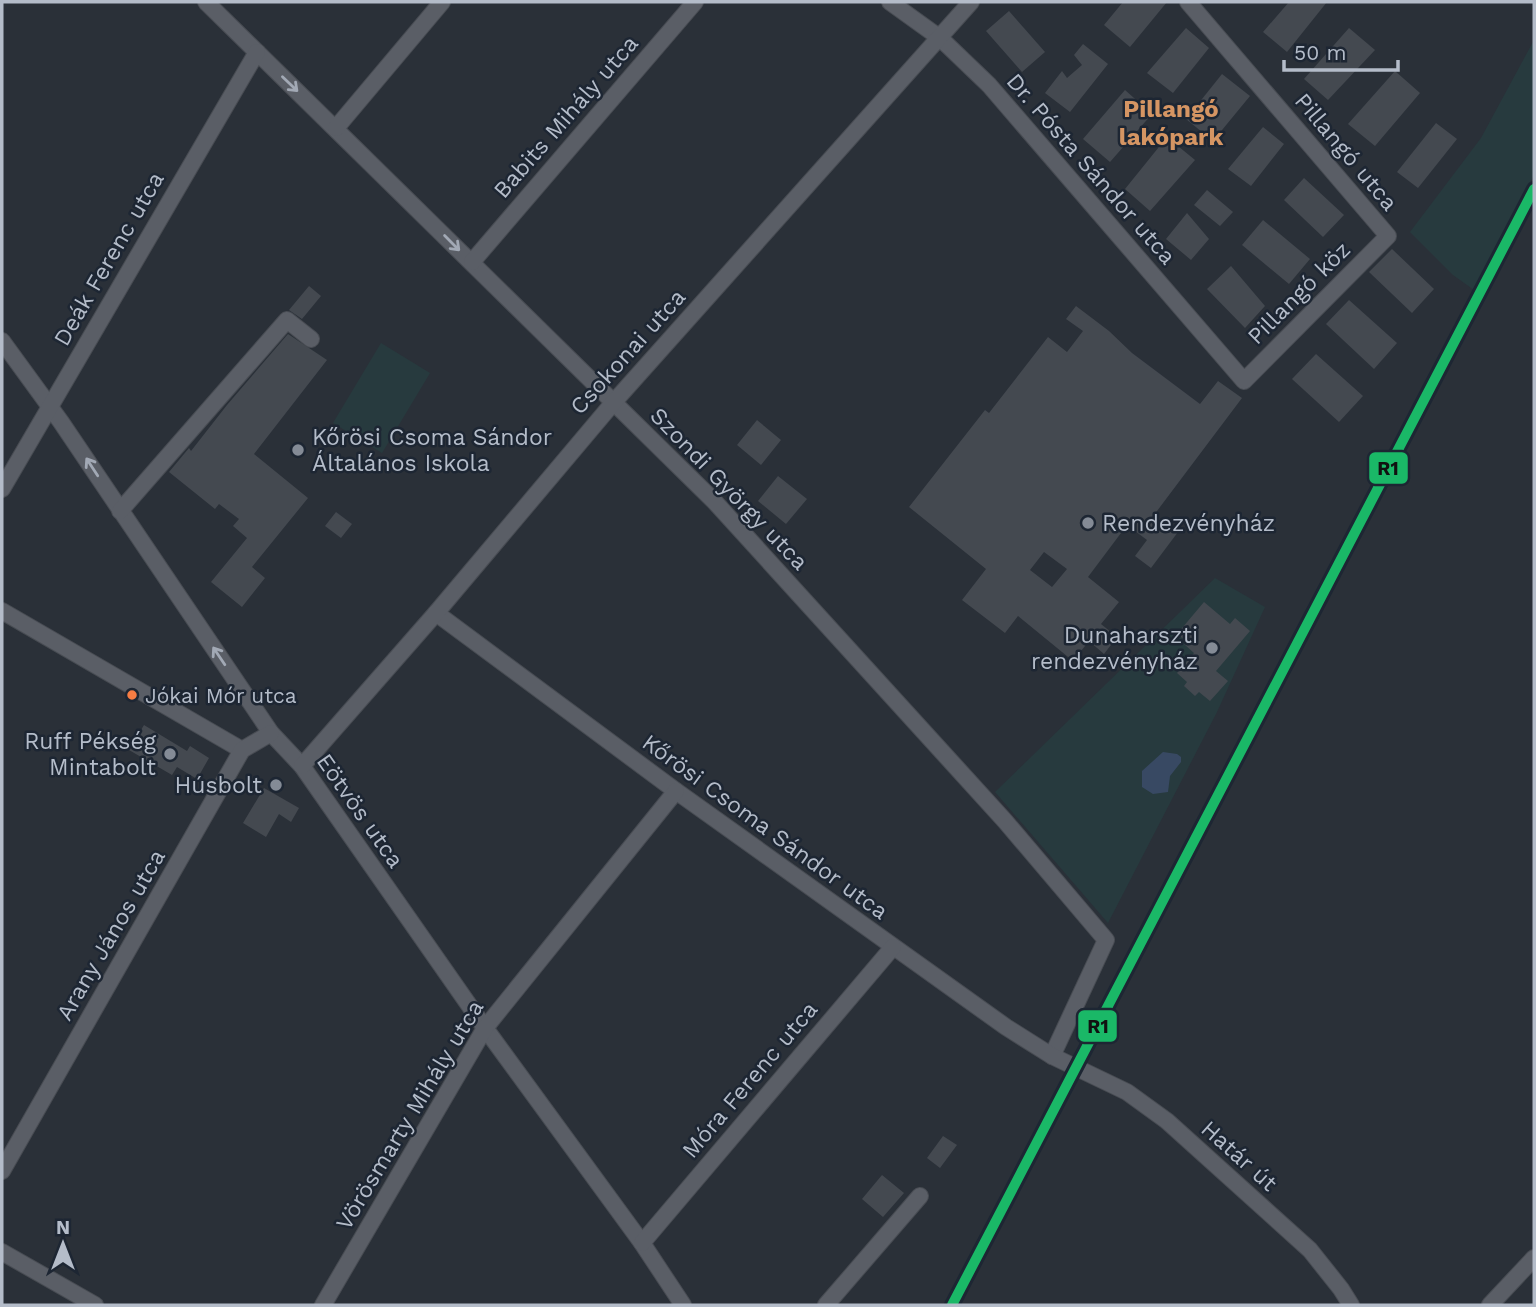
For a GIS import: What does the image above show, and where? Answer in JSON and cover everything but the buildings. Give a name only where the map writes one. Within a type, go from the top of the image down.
[{"type":"street","name":"Szondi György utca","points":[[205,2],[715,501],[1005,821],[1106,940],[1052,1056]]},
{"type":"street","points":[[336,128],[442,2]]},
{"type":"street","name":"Babits Mihály utca","points":[[472,262],[695,2]]},
{"type":"street","name":"Dr. Pósta Sándor utca","points":[[890,2],[940,38],[989,85],[1244,382]]},
{"type":"street","name":"Csokonai utca","points":[[302,766],[436,613],[613,403],[971,2]]},
{"type":"street","name":"Pillangó utca","points":[[1188,2],[1388,236]]},
{"type":"street","name":"Deák Ferenc utca","points":[[2,489],[257,52]]},
{"type":"street","name":"Pillangó köz","points":[[1244,382],[1388,236]]},
{"type":"street","points":[[120,511],[287,320],[311,339]]},
{"type":"street","name":"Eötvös utca","points":[[2,341],[61,422],[271,733],[302,766],[485,1028],[642,1242],[683,1305]]},
{"type":"street","points":[[2,611],[242,750]]},
{"type":"street","name":"Kőrösi Csoma Sándor utca","points":[[436,613],[893,947],[1006,1027],[1074,1068]]},
{"type":"street","name":"Arany János utca","points":[[2,1171],[242,750],[271,733]]},
{"type":"street","name":"Vörösmarty Mihály utca","points":[[323,1305],[485,1028],[676,791]]},
{"type":"street","name":"Móra Ferenc utca","points":[[642,1242],[893,947]]},
{"type":"street","name":"Határ út","points":[[1074,1068],[1127,1093],[1167,1121],[1310,1250],[1351,1305]]},
{"type":"street","points":[[826,1305],[920,1196]]},
{"type":"street","points":[[2,1252],[95,1305]]},
{"type":"street","points":[[1490,1305],[1534,1258]]},
{"type":"green space","points":[[1534,40],[1534,175],[1474,290],[1453,275],[1410,232],[1481,138]]},
{"type":"green space","points":[[381,343],[430,373],[382,453],[333,423]]},
{"type":"green space","points":[[1215,578],[1265,607],[1217,712],[1108,923],[995,792]]},
{"type":"water","points":[[1163,752],[1177,754],[1181,757],[1181,762],[1170,776],[1168,792],[1153,794],[1142,787],[1142,771]]},
{"type":"transit line","name":"R1","points":[[952,1305],[1534,189]]},
{"type":"place","name":"Kőrösi Csoma Sándor Általános Iskola","points":[[298,450]]},
{"type":"place","name":"Rendezvényház","points":[[1088,523]]},
{"type":"place","name":"Dunaharszti rendezvényház","points":[[1212,648]]},
{"type":"place","name":"Jókai Mór utca","points":[[132,695]]},
{"type":"place","name":"Ruff Pékség Mintabolt","points":[[170,754]]},
{"type":"place","name":"Húsbolt","points":[[276,785]]},
{"type":"district","name":"Pillangó lakópark","points":[[1171,123]]}]
